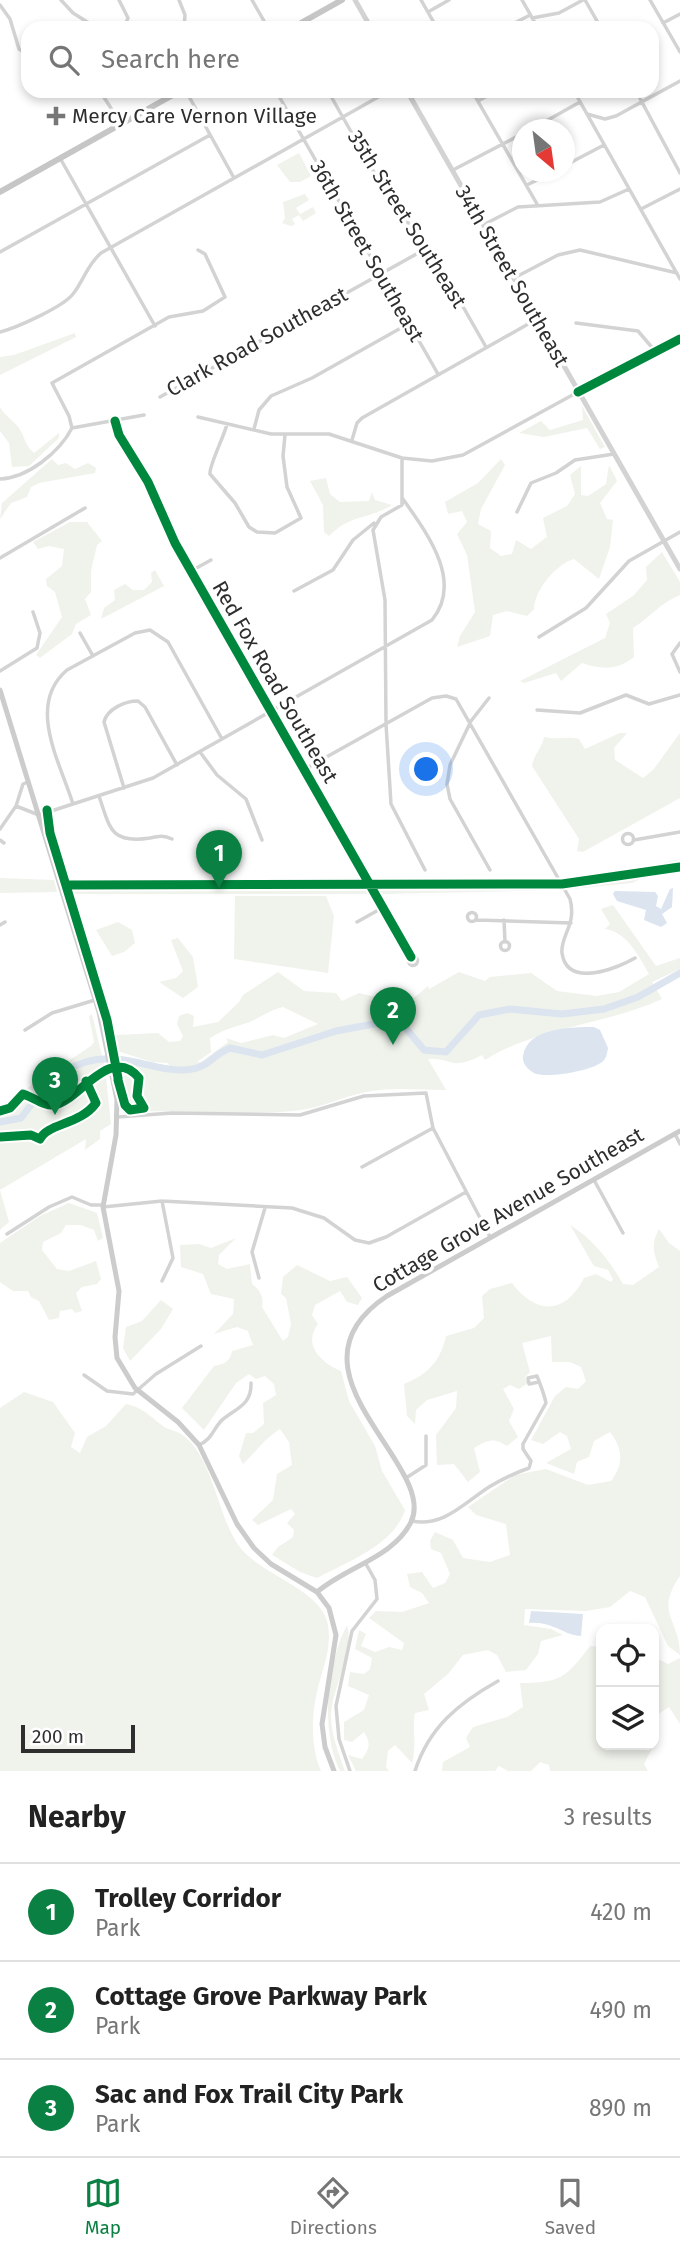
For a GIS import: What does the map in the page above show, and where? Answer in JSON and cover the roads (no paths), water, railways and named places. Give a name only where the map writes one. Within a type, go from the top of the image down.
[{"type":"main road","points":[[305,21],[342,0]]},
{"type":"main road","points":[[0,192],[167,98]]},
{"type":"main road","points":[[0,690],[95,1000],[113,1079],[118,1117],[103,1206],[119,1291],[115,1343],[117,1358],[125,1376],[138,1391],[173,1417],[199,1445],[237,1524],[254,1548],[280,1570],[317,1592],[329,1608],[335,1628],[322,1724],[325,1747],[334,1771]]},
{"type":"main road","name":"Cottage Grove Avenue Southeast","points":[[412,1521],[413,1500],[404,1479],[352,1385],[348,1355],[352,1331],[360,1318],[377,1302],[677,1133]]},
{"type":"main road","points":[[317,1592],[397,1540],[412,1521]]},
{"type":"street","points":[[61,0],[84,20]]},
{"type":"street","points":[[118,0],[128,18],[127,21]]},
{"type":"street","points":[[179,0],[186,15],[185,21]]},
{"type":"street","points":[[252,0],[264,21]]},
{"type":"street","points":[[355,0],[367,21]]},
{"type":"street","points":[[421,0],[433,21]]},
{"type":"street","points":[[428,12],[449,0]]},
{"type":"street","points":[[522,0],[534,21]]},
{"type":"street","points":[[520,21],[531,16],[559,13],[584,0],[597,21]]},
{"type":"street","points":[[650,0],[680,52]]},
{"type":"street","points":[[0,5],[10,19],[21,50]]},
{"type":"street","points":[[663,23],[680,14]]},
{"type":"street","points":[[659,93],[680,81]]},
{"type":"street","points":[[104,98],[121,124]]},
{"type":"street","points":[[190,98],[234,178]]},
{"type":"street","name":"36th Street Southeast","points":[[280,98],[438,374]]},
{"type":"street","name":"35th Street Southeast","points":[[332,98],[392,204],[429,247],[486,347]]},
{"type":"street","points":[[0,332],[12,329],[68,299],[92,261],[110,247],[376,98]]},
{"type":"street","name":"34th Street Southeast","points":[[411,98],[680,569]]},
{"type":"street","points":[[476,98],[537,204]]},
{"type":"street","points":[[478,101],[483,98]]},
{"type":"street","points":[[578,98],[680,279]]},
{"type":"street","points":[[640,98],[680,173]]},
{"type":"street","points":[[587,114],[606,119],[649,98]]},
{"type":"street","points":[[550,119],[580,102]]},
{"type":"street","points":[[0,252],[210,135]]},
{"type":"street","points":[[452,171],[512,140]]},
{"type":"street","points":[[575,161],[604,145]]},
{"type":"street","points":[[60,158],[155,326]]},
{"type":"street","points":[[526,185],[532,182]]},
{"type":"street","points":[[483,225],[518,207],[600,202],[629,189]]},
{"type":"street","points":[[641,210],[680,189]]},
{"type":"street","name":"Clark Road Southeast","points":[[160,397],[429,247]]},
{"type":"street","points":[[72,428],[69,416],[52,383],[175,315],[210,309],[225,297],[205,254],[198,250]]},
{"type":"street","points":[[513,278],[558,255],[580,250],[675,271]]},
{"type":"street","points":[[675,271],[680,265]]},
{"type":"street","points":[[351,440],[357,422],[362,418],[537,319]]},
{"type":"street","points":[[576,323],[638,331],[655,351]]},
{"type":"street","points":[[253,430],[259,410],[271,396],[312,378],[408,324]]},
{"type":"street","points":[[198,417],[285,435],[317,433],[351,440],[402,458],[432,461],[463,455],[680,339]]},
{"type":"street","points":[[0,480],[26,474],[60,444],[72,428],[144,415]]},
{"type":"street","name":"Red Fox Road Southeast","points":[[116,421],[119,435],[148,482],[191,571],[411,957]]},
{"type":"street","points":[[227,424],[222,446],[212,461],[210,474],[235,503],[248,527],[257,532],[275,533],[301,518],[287,487],[283,456],[285,435]]},
{"type":"street","points":[[517,512],[531,483],[556,473],[575,460],[614,454]]},
{"type":"street","points":[[294,590],[333,570],[353,540],[402,505],[402,458]]},
{"type":"street","points":[[16,806],[39,814],[153,778],[432,620],[443,600],[435,548],[403,499]]},
{"type":"street","points":[[0,558],[85,508]]},
{"type":"street","points":[[376,522],[373,540],[385,600],[386,724],[391,804],[425,870]]},
{"type":"street","points":[[538,637],[586,608],[623,566],[680,532]]},
{"type":"street","points":[[191,571],[211,560]]},
{"type":"street","points":[[0,671],[37,648],[40,634],[33,612]]},
{"type":"street","points":[[73,804],[48,724],[46,705],[58,678],[93,656],[142,631],[163,637],[222,739]]},
{"type":"street","points":[[79,633],[93,656]]},
{"type":"street","points":[[680,643],[672,654],[680,672]]},
{"type":"street","points":[[537,710],[580,713],[626,695],[649,704],[680,695]]},
{"type":"street","points":[[305,769],[439,696],[456,699],[566,890],[572,908],[571,923],[562,953],[575,970],[601,973],[635,958]]},
{"type":"street","points":[[489,698],[471,721],[450,765],[447,784],[450,799],[490,870]]},
{"type":"street","points":[[124,788],[104,722],[109,712],[128,702],[138,701],[145,707],[177,765]]},
{"type":"street","points":[[200,752],[217,775],[246,799],[262,840]]},
{"type":"street","points":[[0,829],[16,806],[23,785],[28,782]]},
{"type":"street","points":[[99,796],[109,827],[121,838],[134,840],[166,835],[172,839]]},
{"type":"street","points":[[634,840],[680,832]]},
{"type":"street","points":[[357,922],[382,908]]},
{"type":"street","points":[[476,920],[571,923]]},
{"type":"street","points":[[505,920],[505,942]]},
{"type":"street","points":[[0,925],[5,922]]},
{"type":"street","points":[[25,1030],[52,1013],[95,1000]]},
{"type":"street","points":[[118,1117],[172,1113],[300,1115],[365,1096],[426,1093],[433,1128],[491,1237]]},
{"type":"street","points":[[362,1167],[433,1128]]},
{"type":"street","points":[[677,1133],[680,1144]]},
{"type":"street","points":[[594,1180],[623,1233]]},
{"type":"street","points":[[7,1234],[49,1207],[72,1197],[91,1205],[103,1206],[162,1201],[292,1208],[324,1218],[355,1240],[369,1242],[386,1237],[466,1192]]},
{"type":"street","points":[[162,1201],[173,1258],[162,1281]]},
{"type":"street","points":[[259,1278],[252,1252],[265,1208]]},
{"type":"street","points":[[84,1375],[100,1388],[129,1395],[138,1391],[156,1374],[201,1346]]},
{"type":"street","points":[[412,1521],[425,1524],[441,1519],[487,1488],[529,1468],[531,1461],[523,1444],[547,1402],[540,1382]]},
{"type":"street","points":[[199,1445],[211,1438],[221,1422],[243,1407],[251,1383]]},
{"type":"street","points":[[404,1479],[426,1465],[426,1436]]},
{"type":"street","points":[[350,1771],[339,1739],[336,1706],[352,1631],[377,1600],[377,1586],[365,1562]]},
{"type":"street","points":[[415,1771],[433,1732],[444,1718],[471,1696],[498,1681]]},
{"type":"waterway","points":[[0,1122],[21,1118],[54,1080],[79,1064],[94,1060],[111,1059],[170,1069],[192,1069],[204,1065],[230,1048],[262,1055],[336,1031],[390,1021],[404,1026],[424,1050],[446,1052],[479,1015],[510,1009],[562,1014],[604,1009],[638,997],[680,973]]},
{"type":"place","name":"Mercy Care Vernon Village","points":[[56,116]]},
{"type":"place","name":"Trolley Corridor","points":[[219,888]]},
{"type":"place","name":"Cottage Grove Parkway Park","points":[[393,1045]]},
{"type":"place","name":"Sac and Fox Trail City Park","points":[[55,1115]]}]
